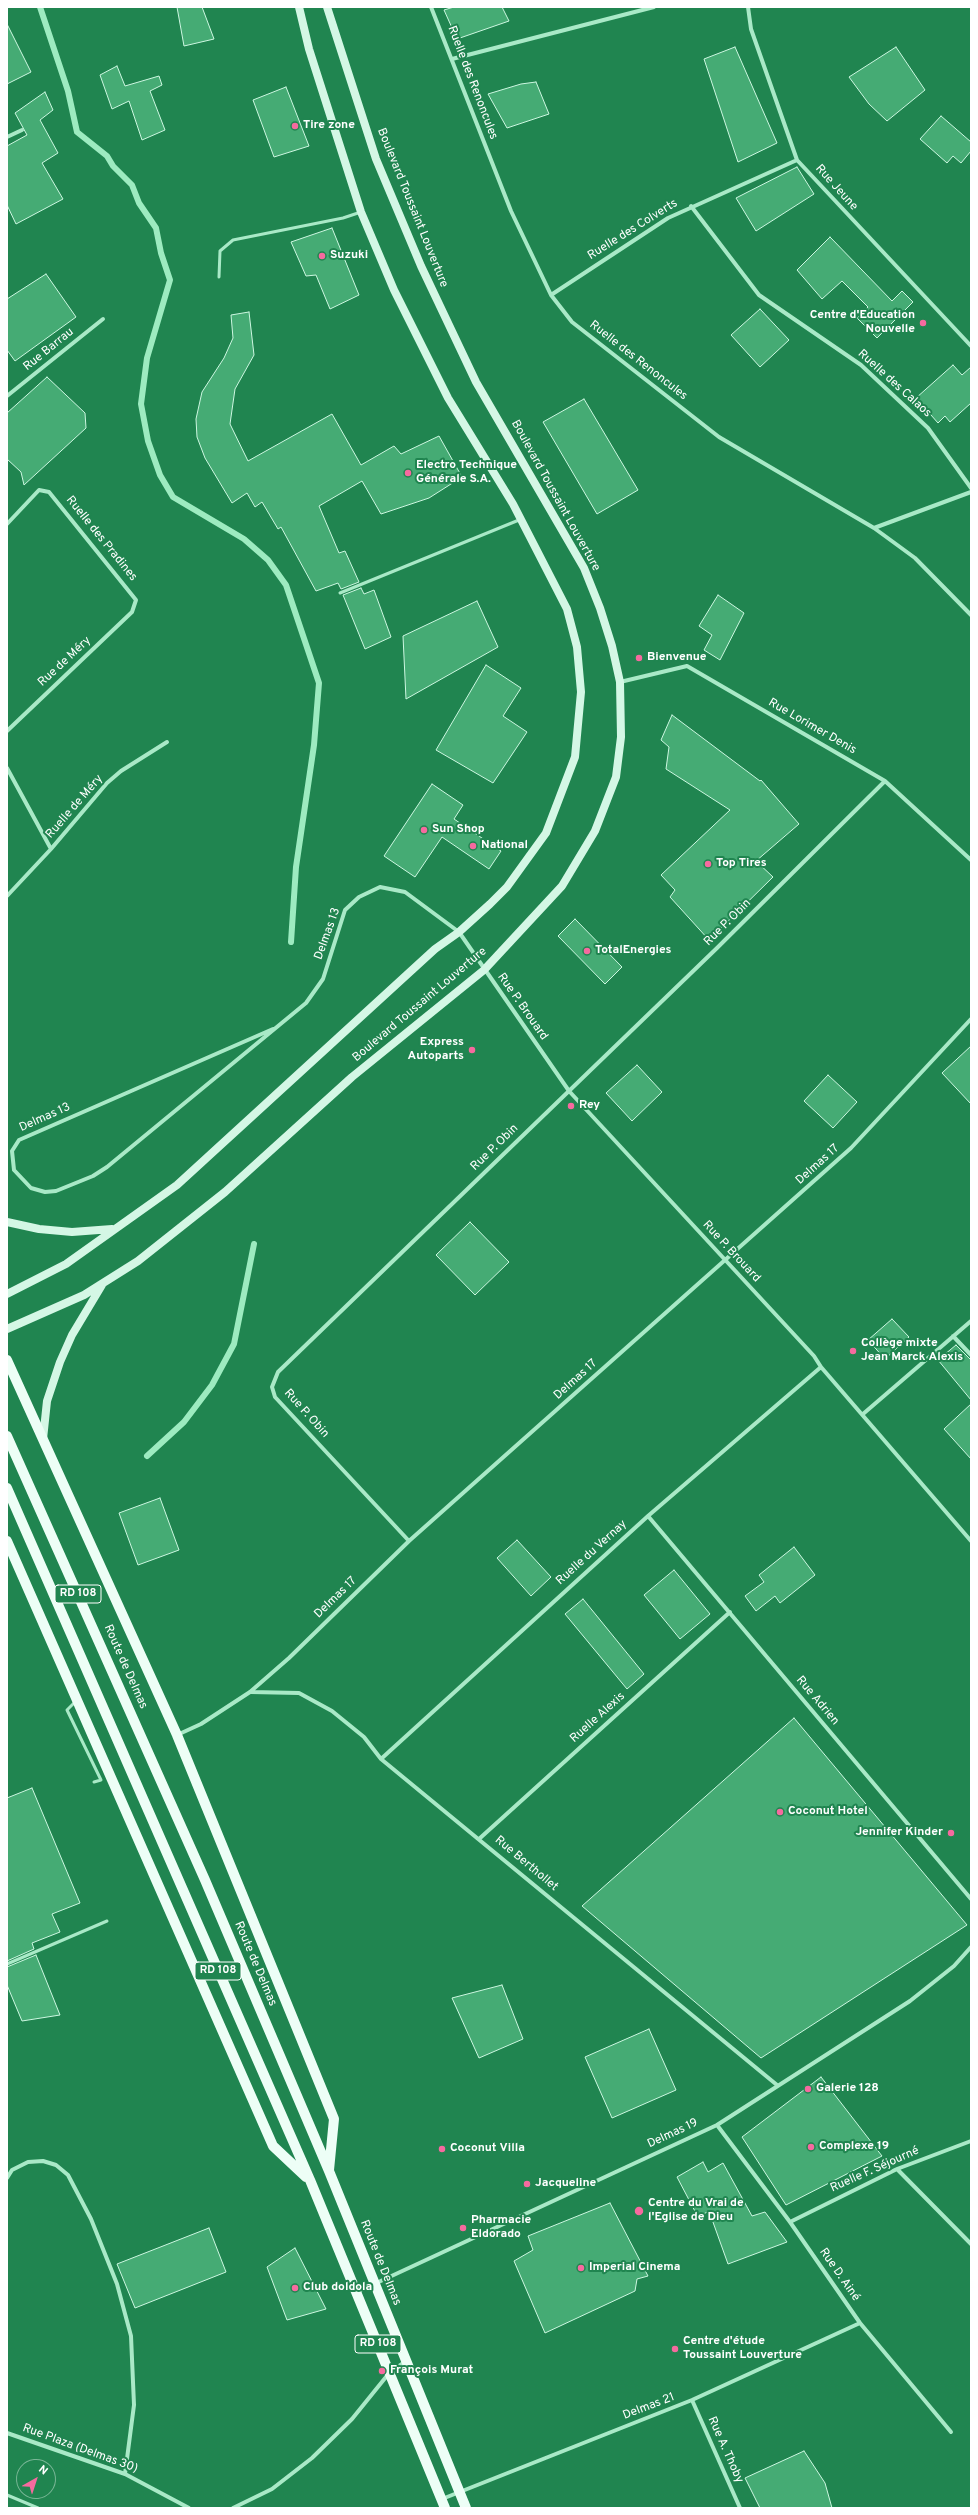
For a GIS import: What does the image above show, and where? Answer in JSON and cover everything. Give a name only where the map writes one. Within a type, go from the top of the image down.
[{"type":"main road","points":[[7,1294],[66,1264],[112,1229],[177,1185],[435,949],[459,932],[507,887],[531,856],[546,833],[575,757],[581,692],[577,647],[567,609],[521,520],[448,398],[394,290],[361,212],[309,49],[299,7]]},
{"type":"main road","name":"Boulevard Toussaint Louverture","points":[[7,1329],[60,1307],[138,1261],[225,1192],[352,1077],[484,970],[562,886],[595,831],[616,777],[621,737],[620,682],[612,646],[584,568],[476,382],[421,266],[376,159],[328,7]]},
{"type":"main road","points":[[7,1222],[40,1229],[72,1232],[112,1229]]},
{"type":"main road","points":[[43,1439],[47,1401],[60,1362],[72,1335],[103,1283]]},
{"type":"main road","points":[[7,1360],[177,1735],[334,2119],[329,2171]]},
{"type":"main road","name":"Route de Delmas","points":[[7,1436],[148,1752],[329,2171],[405,2362],[458,2492],[466,2508]]},
{"type":"main road","name":"RD 108","points":[[7,1488],[128,1762],[244,2034],[310,2180],[444,2504]]},
{"type":"main road","points":[[7,1541],[273,2146],[310,2180]]},
{"type":"street","name":"Ruelle des Renoncules","points":[[431,7],[511,211],[551,295],[572,322],[719,437],[874,528],[915,558],[971,616]]},
{"type":"street","points":[[452,60],[654,7]]},
{"type":"street","name":"Rue Jeune","points":[[748,7],[751,29],[797,160],[971,346]]},
{"type":"street","points":[[7,137],[22,130]]},
{"type":"street","name":"Ruelle des Colverts","points":[[551,295],[668,218],[691,206],[797,160]]},
{"type":"street","name":"Ruelle des Calaos","points":[[691,206],[759,296],[861,365],[928,428],[971,488]]},
{"type":"street","name":"Rue Barrau","points":[[7,396],[103,319]]},
{"type":"street","name":"Ruelle des Pradines","points":[[7,524],[39,490],[42,489],[49,492],[133,594],[136,607]]},
{"type":"street","points":[[874,528],[971,492]]},
{"type":"street","name":"Rue de Méry","points":[[7,731],[136,607]]},
{"type":"street","name":"Rue Lorimer Denis","points":[[620,682],[687,666],[886,781],[971,860]]},
{"type":"street","name":"Ruelle de Méry","points":[[7,896],[51,849],[107,783],[121,771],[167,742]]},
{"type":"street","points":[[7,768],[51,849]]},
{"type":"street","name":"Rue P. Obin","points":[[409,1541],[276,1397],[272,1387],[278,1372],[886,781]]},
{"type":"street","name":"Delmas 13","points":[[273,1029],[19,1140],[12,1151],[14,1170],[31,1188],[45,1192],[56,1191],[92,1176],[306,1003],[323,980],[345,910],[359,897],[380,887],[405,892],[459,932]]},
{"type":"street","name":"Rue P. Brouard","points":[[459,932],[568,1091],[814,1356],[821,1367],[971,1541]]},
{"type":"street","name":"Delmas 17","points":[[177,1735],[201,1724],[250,1692],[289,1658],[409,1541],[726,1261],[851,1148],[971,1019]]},
{"type":"street","points":[[863,1414],[971,1321]]},
{"type":"street","points":[[953,1336],[971,1355]]},
{"type":"street","name":"Ruelle du Vernay","points":[[381,1759],[648,1516],[821,1367]]},
{"type":"street","name":"Rue Adrien","points":[[648,1516],[971,1899]]},
{"type":"street","name":"Ruelle Alexis","points":[[479,1839],[730,1612]]},
{"type":"street","name":"Rue Berthollet","points":[[250,1692],[299,1693],[332,1712],[364,1737],[381,1759],[777,2085]]},
{"type":"street","name":"Delmas 19","points":[[357,2292],[717,2125],[777,2085],[910,2001],[954,1966],[971,1947]]},
{"type":"street","name":"Rue D. Ainé","points":[[717,2125],[790,2222],[860,2323],[950,2432]]},
{"type":"street","name":"Ruelle F. Séjourné","points":[[790,2222],[896,2169],[971,2141]]},
{"type":"street","points":[[7,2178],[12,2170],[28,2162],[43,2161],[56,2165],[68,2175],[100,2240],[117,2284],[131,2336],[134,2405],[125,2474]]},
{"type":"street","points":[[896,2169],[971,2244]]},
{"type":"street","name":"Delmas 21","points":[[444,2504],[458,2492],[692,2400],[860,2323]]},
{"type":"street","points":[[233,2508],[272,2489],[312,2458],[357,2414],[390,2372],[405,2362]]},
{"type":"street","name":"Rue A. Thoby","points":[[692,2400],[740,2508]]},
{"type":"street","name":"Rue Plaza (Delmas 30)","points":[[7,2433],[125,2474],[189,2508]]},
{"type":"lane","points":[[219,277],[220,251],[233,240],[343,218],[361,212]]},
{"type":"lane","points":[[340,593],[521,520]]},
{"type":"lane","points":[[77,1700],[67,1710],[101,1780],[94,1782]]},
{"type":"lane","points":[[7,1964],[107,1921]]},
{"type":"lane","points":[[7,2495],[38,2508]]},
{"type":"building","points":[[177,7],[202,7],[214,39],[184,46]]},
{"type":"building","points":[[454,7],[502,7],[509,21],[457,39],[444,10]]},
{"type":"building","points":[[7,24],[31,72],[7,84]]},
{"type":"building","points":[[735,47],[777,143],[738,162],[704,59]]},
{"type":"building","points":[[896,47],[925,90],[887,121],[869,104],[849,77]]},
{"type":"building","points":[[117,66],[125,86],[159,76],[162,85],[150,91],[165,130],[142,140],[129,101],[112,109],[100,75]]},
{"type":"building","points":[[536,82],[549,114],[507,128],[488,94],[521,84]]},
{"type":"building","points":[[286,87],[309,146],[274,157],[253,100]]},
{"type":"building","points":[[45,92],[53,110],[40,120],[58,153],[42,163],[63,199],[16,224],[7,205],[7,146],[27,135],[15,113]]},
{"type":"building","points":[[941,116],[971,142],[971,151],[961,163],[953,156],[947,163],[920,139]]},
{"type":"building","points":[[797,167],[814,194],[756,231],[736,198]]},
{"type":"building","points":[[332,228],[359,295],[330,309],[316,275],[306,276],[291,242]]},
{"type":"building","points":[[830,237],[892,301],[902,291],[913,302],[877,338],[857,318],[868,307],[842,281],[822,299],[797,270]]},
{"type":"building","points":[[46,274],[76,317],[15,361],[7,350],[7,299]]},
{"type":"building","points":[[760,309],[789,340],[760,367],[731,335]]},
{"type":"building","points":[[249,312],[254,355],[235,389],[230,424],[248,461],[332,414],[361,465],[394,446],[401,454],[439,436],[462,477],[429,498],[381,514],[362,481],[319,506],[339,553],[345,551],[359,582],[341,589],[338,583],[316,591],[281,527],[278,529],[262,502],[255,507],[247,493],[232,503],[205,458],[197,437],[196,419],[202,392],[224,358],[233,338],[231,315]]},
{"type":"building","points":[[953,365],[962,375],[971,367],[971,403],[950,422],[945,416],[938,423],[916,398]]},
{"type":"building","points":[[47,377],[85,413],[86,428],[24,485],[21,472],[7,459],[7,413]]},
{"type":"building","points":[[584,399],[638,490],[597,514],[543,422]]},
{"type":"building","points":[[361,588],[364,594],[374,590],[391,637],[365,649],[343,595]]},
{"type":"building","points":[[718,595],[744,613],[720,660],[704,650],[712,635],[699,626]]},
{"type":"building","points":[[477,601],[498,647],[406,699],[403,636]]},
{"type":"building","points":[[486,665],[521,688],[503,716],[527,732],[493,783],[436,750]]},
{"type":"building","points":[[672,715],[760,781],[761,780],[799,824],[756,861],[773,877],[709,940],[670,897],[675,890],[661,875],[730,810],[666,769],[669,747],[661,740]]},
{"type":"building","name":"Sun Shop","points":[[432,784],[463,805],[454,819],[501,851],[489,869],[442,837],[415,877],[384,856]]},
{"type":"building","points":[[575,919],[622,967],[605,984],[558,936]]},
{"type":"building","points":[[971,1046],[971,1104],[942,1073]]},
{"type":"building","points":[[637,1065],[662,1092],[632,1121],[606,1093]]},
{"type":"building","points":[[828,1075],[857,1102],[833,1128],[804,1101]]},
{"type":"building","points":[[470,1222],[509,1262],[475,1295],[436,1255]]},
{"type":"building","points":[[892,1319],[909,1337],[885,1359],[868,1340]]},
{"type":"building","points":[[956,1345],[971,1360],[971,1400],[938,1360]]},
{"type":"building","points":[[971,1404],[971,1459],[944,1429]]},
{"type":"building","points":[[160,1498],[179,1550],[138,1565],[119,1513]]},
{"type":"building","points":[[517,1540],[551,1577],[531,1596],[497,1558]]},
{"type":"building","points":[[794,1547],[815,1575],[780,1603],[775,1596],[756,1611],[745,1596],[764,1582],[759,1575]]},
{"type":"building","points":[[674,1570],[710,1614],[680,1639],[644,1595]]},
{"type":"building","points":[[583,1599],[644,1674],[627,1689],[565,1614]]},
{"type":"building","name":"Coconut Hotel","points":[[794,1718],[967,1925],[761,2058],[582,1906]]},
{"type":"building","points":[[32,1788],[80,1903],[52,1914],[60,1932],[32,1943],[34,1949],[7,1961],[7,1798]]},
{"type":"building","points":[[36,1955],[60,2015],[22,2021],[7,1985],[7,1967]]},
{"type":"building","points":[[502,1985],[523,2039],[479,2058],[452,1998]]},
{"type":"building","points":[[649,2029],[676,2090],[612,2118],[585,2057]]},
{"type":"building","name":"Complexe 19","points":[[821,2077],[882,2156],[786,2205],[742,2137]]},
{"type":"building","points":[[703,2162],[708,2172],[723,2163],[752,2216],[765,2212],[787,2242],[728,2264],[709,2211],[698,2217],[677,2177]]},
{"type":"building","name":"Imperial Cinema","points":[[610,2203],[648,2276],[637,2279],[635,2291],[545,2333],[514,2261],[533,2250],[528,2236]]},
{"type":"building","points":[[209,2228],[226,2272],[135,2308],[117,2264]]},
{"type":"building","name":"Club doldola","points":[[295,2248],[326,2309],[287,2320],[267,2267]]},
{"type":"building","points":[[804,2451],[825,2483],[832,2508],[760,2508],[745,2478]]},
{"type":"waterway","points":[[40,7],[68,91],[77,132],[107,156],[113,166],[132,185],[139,203],[156,228],[161,253],[170,280],[147,358],[141,404],[148,441],[160,475],[173,497],[244,539],[268,560],[286,585],[319,683],[314,745],[296,867],[291,942]]},
{"type":"waterway","points":[[147,1456],[184,1422],[212,1385],[234,1344],[254,1244]]},
{"type":"place","name":"Tire zone","points":[[295,126]]},
{"type":"place","name":"Suzuki","points":[[322,256]]},
{"type":"place","name":"Centre d'Education Nouvelle","points":[[923,323]]},
{"type":"place","name":"Electro Technique Générale S.A.","points":[[408,473]]},
{"type":"place","name":"Bienvenue","points":[[639,658]]},
{"type":"place","name":"Sun Shop","points":[[424,830]]},
{"type":"place","name":"National","points":[[473,846]]},
{"type":"place","name":"Top Tires","points":[[708,864]]},
{"type":"place","name":"TotalEnergies","points":[[587,951]]},
{"type":"place","name":"Express Autoparts","points":[[472,1050]]},
{"type":"place","name":"Rey","points":[[571,1106]]},
{"type":"place","name":"Collège mixte Jean Marck Alexis","points":[[853,1351]]},
{"type":"place","name":"Coconut Hotel","points":[[780,1812]]},
{"type":"place","name":"Jennifer Kinder","points":[[951,1833]]},
{"type":"place","name":"Galerie 128","points":[[808,2089]]},
{"type":"place","name":"Complexe 19","points":[[811,2147]]},
{"type":"place","name":"Coconut Villa","points":[[442,2149]]},
{"type":"place","name":"Jacqueline","points":[[527,2184]]},
{"type":"place","name":"Centre du Vrai de l'Eglise de Dieu","points":[[639,2211]]},
{"type":"place","name":"Pharmacie Eldorado","points":[[463,2228]]},
{"type":"place","name":"Imperial Cinema","points":[[581,2268]]},
{"type":"place","name":"Club doldola","points":[[295,2288]]},
{"type":"place","name":"Centre d'étude Toussaint Louverture","points":[[675,2349]]},
{"type":"place","name":"François Murat","points":[[382,2371]]}]
